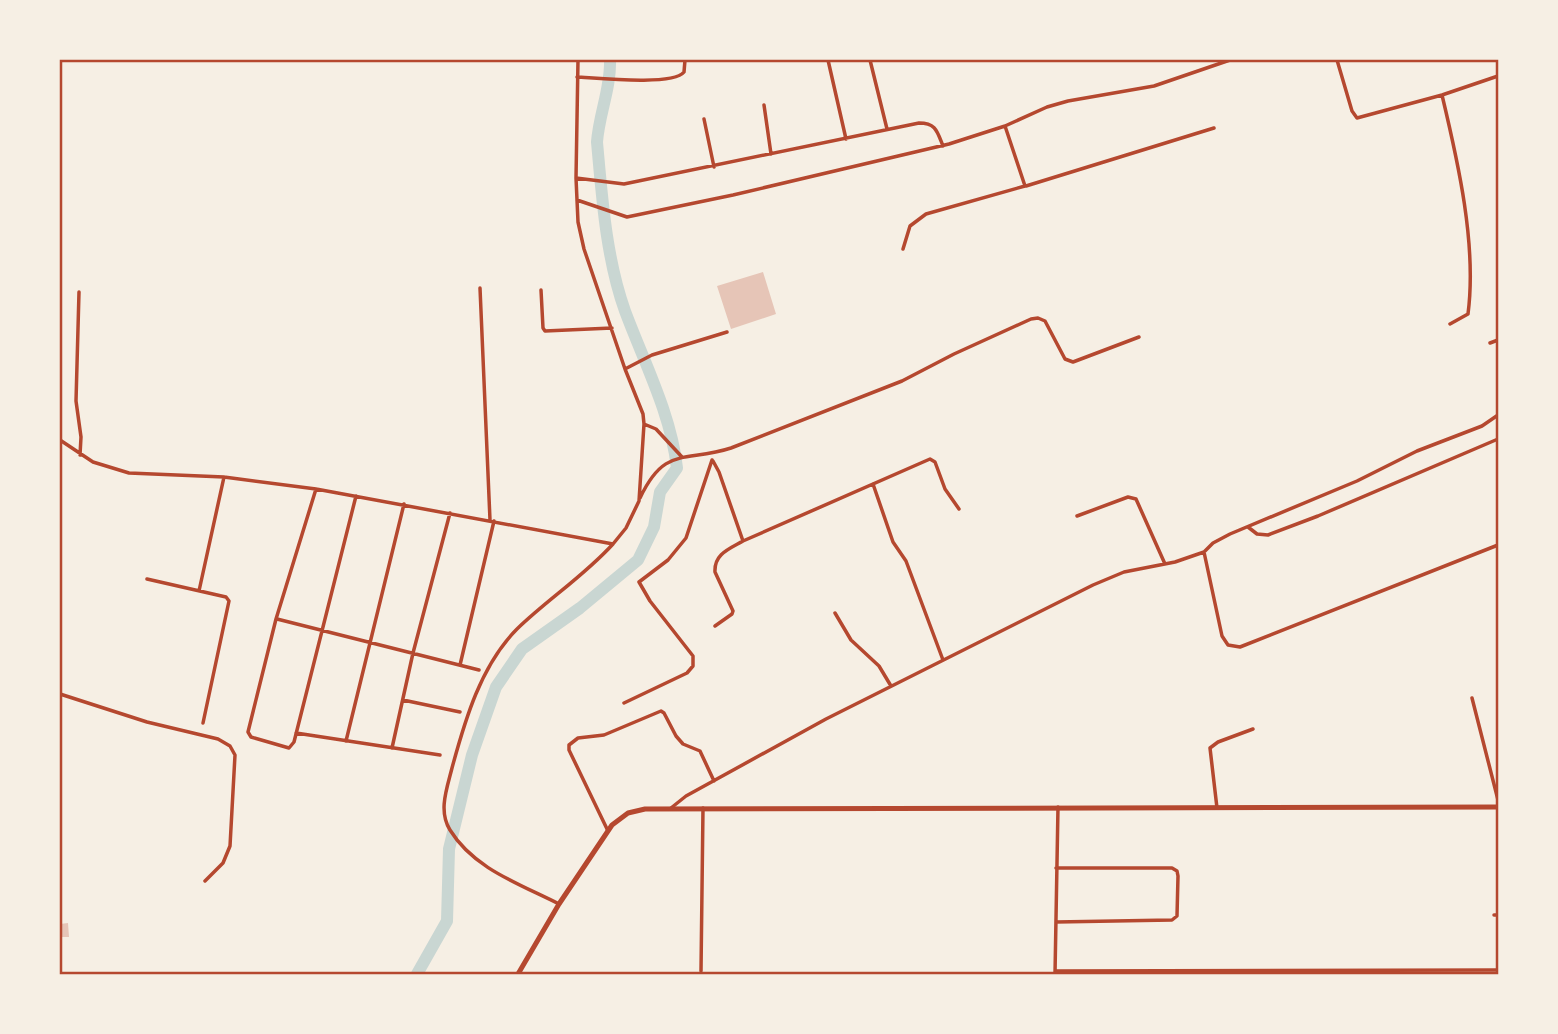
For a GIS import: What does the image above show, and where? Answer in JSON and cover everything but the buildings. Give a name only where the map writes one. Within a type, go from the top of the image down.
[{"type":"street","points":[[578,60],[578,222],[584,249],[643,414],[639,501]]},
{"type":"street","points":[[577,77],[675,79],[684,72],[685,60]]},
{"type":"street","points":[[828,60],[846,139]]},
{"type":"street","points":[[870,60],[887,130]]},
{"type":"street","points":[[577,200],[617,215],[632,216],[733,195],[943,146],[1004,127],[1058,104],[1154,86],[1230,60]]},
{"type":"street","points":[[1337,60],[1352,111],[1357,118],[1499,76]]},
{"type":"street","points":[[1442,95],[1460,170],[1469,267],[1468,314],[1450,324]]},
{"type":"street","points":[[764,105],[771,154]]},
{"type":"street","points":[[704,119],[714,167]]},
{"type":"street","points":[[576,178],[624,184],[919,123],[929,123],[936,127],[943,146]]},
{"type":"street","points":[[1004,127],[1025,186]]},
{"type":"street","points":[[904,250],[910,226],[926,214],[1214,128]]},
{"type":"street","points":[[460,665],[492,520],[480,288]]},
{"type":"street","points":[[541,290],[542,328],[545,331],[612,328]]},
{"type":"street","points":[[79,292],[76,401],[81,438],[80,455]]},
{"type":"street","points":[[559,904],[482,864],[462,847],[449,829],[444,812],[445,795],[469,715],[485,674],[515,632],[613,544],[626,528],[649,478],[672,460],[682,457],[710,458],[902,381],[1031,319],[1045,321],[1069,362],[1139,337]]},
{"type":"street","points":[[625,369],[652,355],[727,332]]},
{"type":"street","points":[[1490,344],[1499,340]]},
{"type":"street","points":[[671,808],[714,780],[891,686],[1124,572],[1165,564],[1204,551],[1213,542],[1357,481],[1499,415]]},
{"type":"street","points":[[644,424],[656,429],[682,457]]},
{"type":"street","points":[[1248,527],[1257,534],[1268,535],[1499,439]]},
{"type":"street","points":[[60,440],[80,455],[130,473],[224,477],[316,489],[613,544]]},
{"type":"street","points":[[710,458],[719,472],[743,541]]},
{"type":"street","points":[[624,703],[687,673],[693,666],[693,656],[650,601],[639,582],[668,560],[686,538],[710,458]]},
{"type":"street","points":[[715,626],[733,611],[714,566],[720,554],[743,541],[930,459],[933,459],[945,489],[959,509]]},
{"type":"street","points":[[199,590],[224,477]]},
{"type":"street","points":[[873,484],[893,542],[906,561],[943,660]]},
{"type":"street","points":[[316,489],[276,619],[248,734],[289,748],[293,745],[356,496]]},
{"type":"street","points":[[1077,516],[1133,497],[1165,564]]},
{"type":"street","points":[[345,741],[404,504]]},
{"type":"street","points":[[392,748],[413,653],[450,513]]},
{"type":"street","points":[[1204,551],[1222,636],[1228,645],[1240,647],[1499,545]]},
{"type":"street","points":[[147,579],[226,597],[230,603],[203,723]]},
{"type":"street","points":[[835,613],[851,640],[879,666],[891,686]]},
{"type":"street","points":[[276,619],[479,670]]},
{"type":"street","points":[[60,694],[147,722],[218,739],[232,748],[235,755],[230,846],[223,863],[205,881]]},
{"type":"street","points":[[1472,698],[1499,800]]},
{"type":"street","points":[[403,699],[460,712]]},
{"type":"street","points":[[608,831],[569,750],[569,745],[578,738],[604,735],[660,711],[664,713],[683,744],[700,751],[714,780]]},
{"type":"street","points":[[1217,808],[1210,748],[1218,742],[1253,729]]},
{"type":"street","points":[[296,733],[440,755]]},
{"type":"street","points":[[1058,807],[1055,973],[1499,970]]},
{"type":"street","points":[[518,975],[559,904],[608,831],[619,818],[645,809],[1499,807]]},
{"type":"street","points":[[701,971],[703,808]]},
{"type":"street","points":[[1056,868],[1172,868],[1177,871],[1178,876],[1177,916],[1172,920],[1056,922]]},
{"type":"waterway","points":[[417,974],[447,921],[449,849],[472,755],[496,687],[522,649],[580,608],[638,560],[654,527],[660,492],[677,468],[663,408],[625,311],[609,249],[597,142],[609,81],[610,60]]}]
